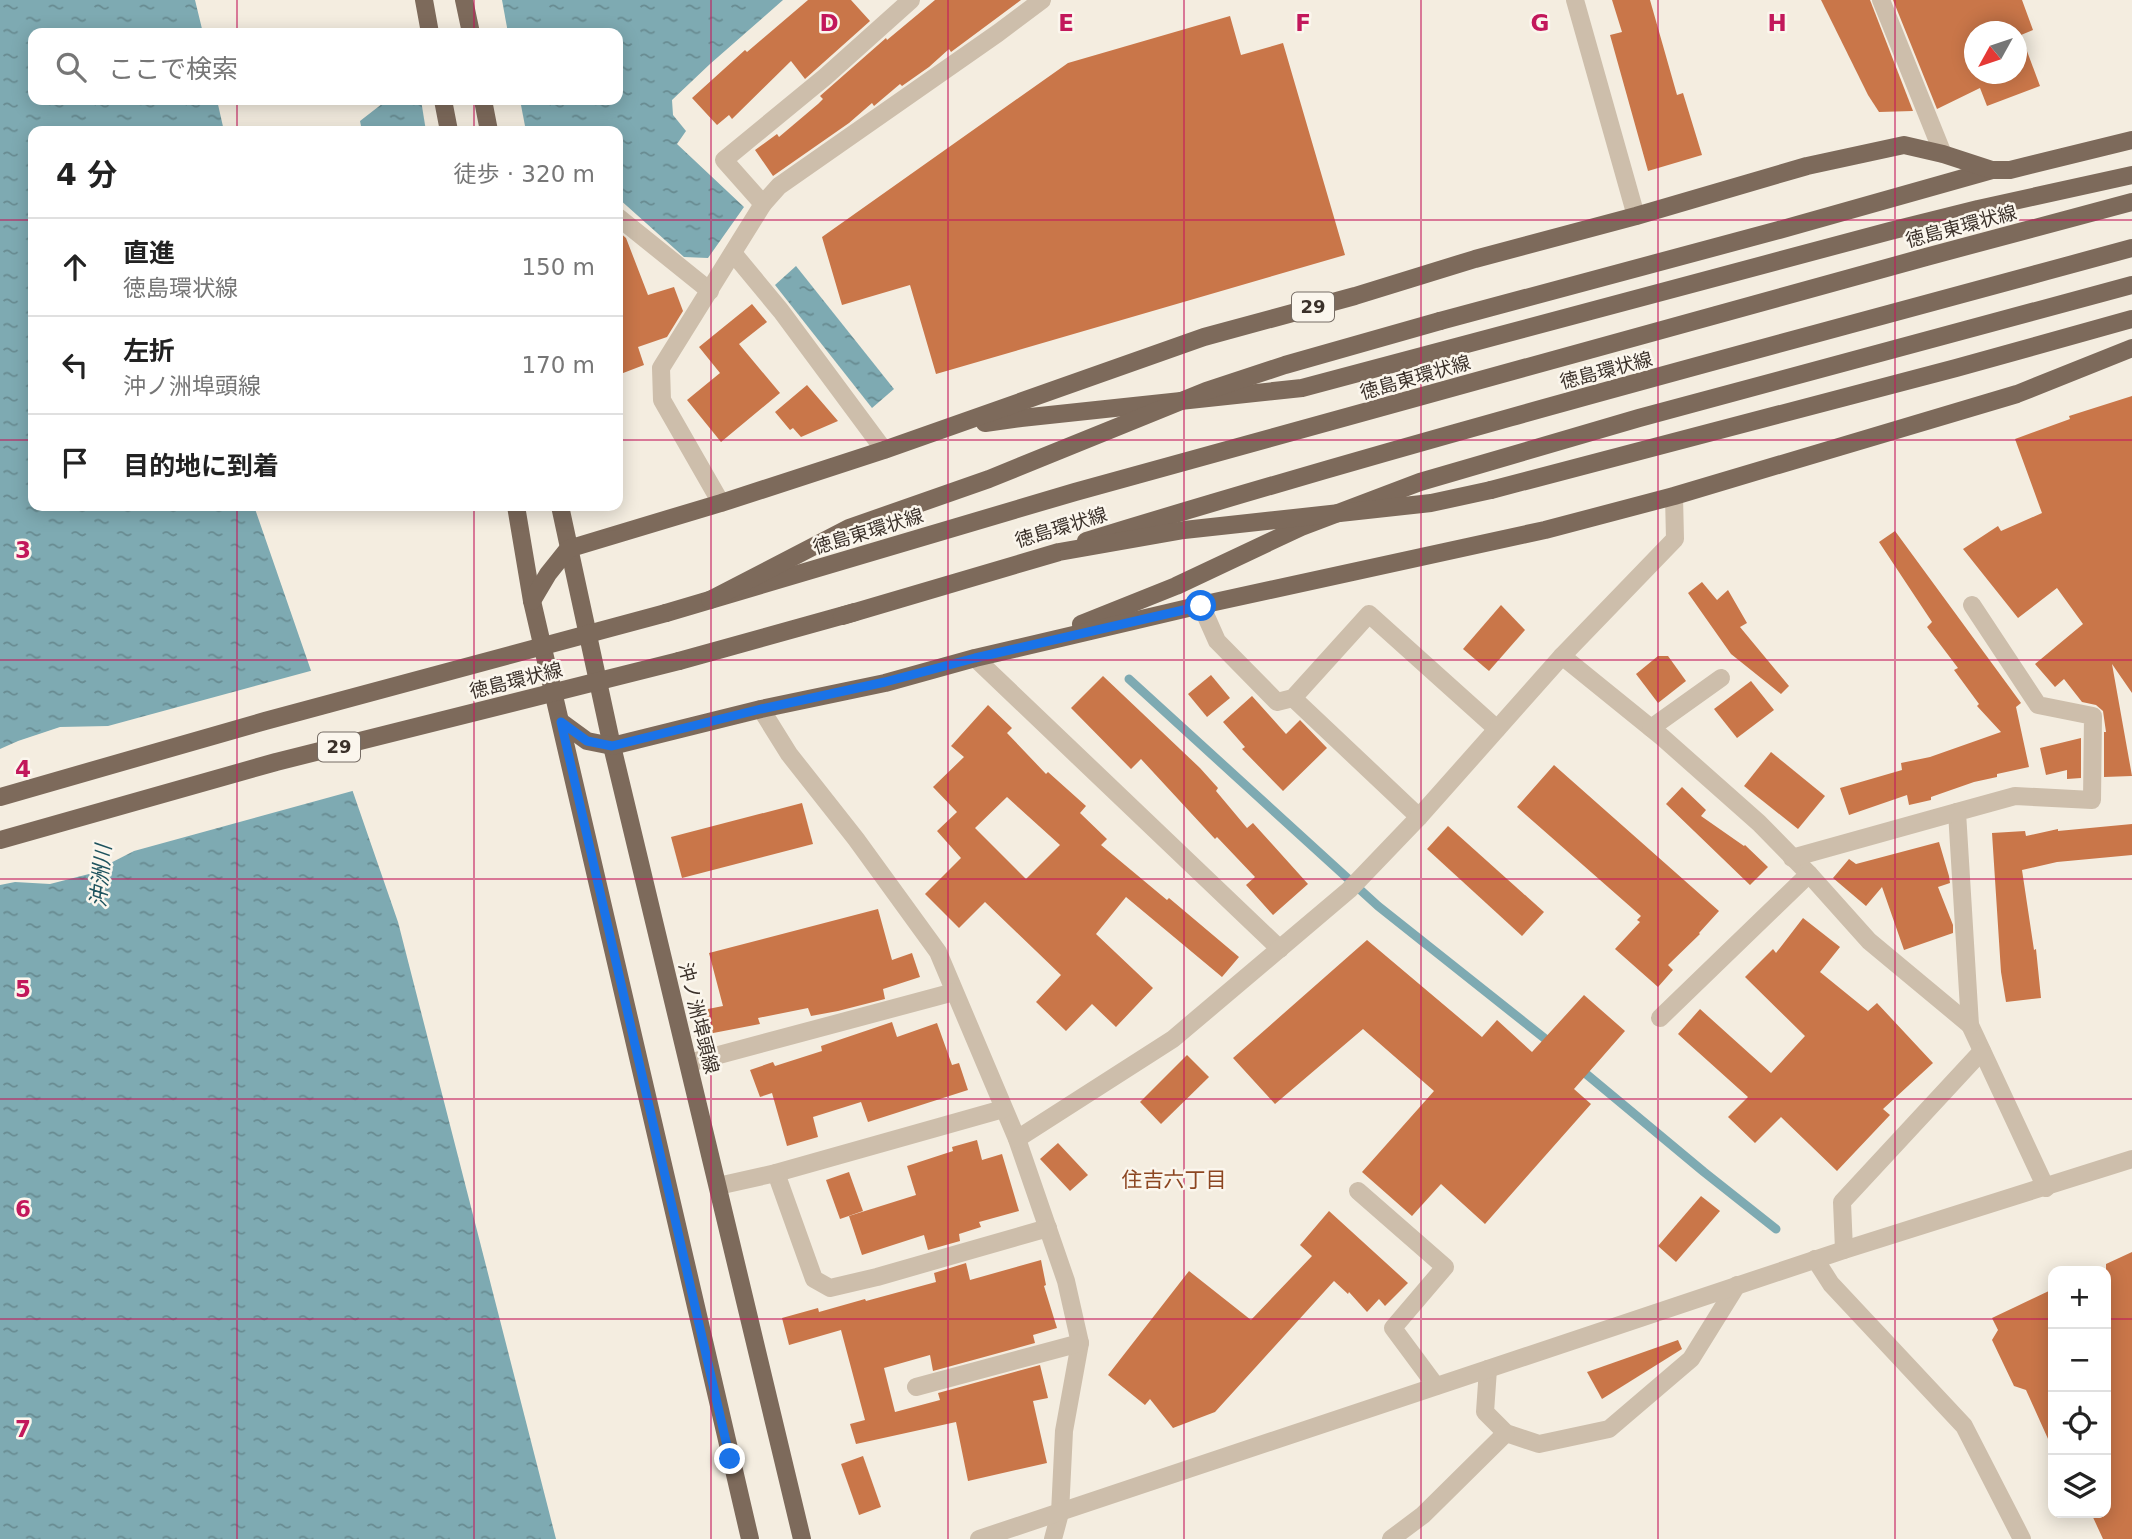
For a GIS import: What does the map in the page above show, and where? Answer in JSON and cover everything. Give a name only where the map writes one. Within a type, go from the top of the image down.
[{"type":"main road","points":[[424,0],[429,28]]},
{"type":"main road","points":[[464,0],[470,28]]},
{"type":"main road","points":[[444,105],[448,126]]},
{"type":"main road","points":[[484,105],[488,126]]},
{"type":"main road","name":"29","points":[[710,600],[849,528],[1002,475],[1206,391],[1285,365],[1992,170],[2010,170],[2132,140]]},
{"type":"main road","name":"29","points":[[568,549],[891,448],[1204,337],[1807,166],[1904,145],[1992,170]]},
{"type":"main road","points":[[891,448],[975,425],[1021,418],[1301,388],[1609,304],[1978,209],[2132,175]]},
{"type":"main road","name":"徳島東環状線","points":[[710,600],[1075,492],[2132,202]]},
{"type":"main road","name":"徳島環状線","points":[[0,840],[276,762],[680,661],[842,616],[1226,498],[1463,430],[2132,248]]},
{"type":"main road","points":[[975,658],[1047,636],[1126,607],[1224,565],[1301,527],[1420,482],[1639,418],[2132,285]]},
{"type":"main road","name":"29","points":[[842,616],[1059,552],[1184,530],[1431,503],[1491,490],[1942,372],[2132,319]]},
{"type":"main road","points":[[561,722],[587,741],[612,746],[885,682],[975,658],[1545,530],[1674,496],[2017,394],[2132,348]]},
{"type":"main road","points":[[517,511],[533,601],[750,1539]]},
{"type":"main road","name":"沖ノ洲埠頭線","points":[[561,511],[612,746],[802,1539]]},
{"type":"main road","points":[[533,601],[548,574],[568,549]]},
{"type":"main road","name":"徳島環状線","points":[[0,797],[278,717],[710,600]]},
{"type":"street","points":[[763,204],[724,160],[825,77],[911,0]]},
{"type":"street","points":[[721,503],[662,400],[662,368],[763,204],[779,186],[1042,0]]},
{"type":"street","points":[[1575,0],[1636,216]]},
{"type":"street","points":[[1881,0],[1943,154]]},
{"type":"street","points":[[623,221],[710,291]]},
{"type":"street","points":[[733,253],[891,448]]},
{"type":"street","points":[[1017,1139],[1173,1039],[1355,884],[1419,817],[1562,656],[1675,539],[1674,496]]},
{"type":"street","points":[[1792,858],[2015,796],[2092,800],[2093,716],[2038,705],[1972,605]]},
{"type":"street","points":[[1201,606],[1217,641],[1277,702],[1293,698],[1368,614],[1497,729]]},
{"type":"street","points":[[1562,656],[1651,728],[1759,823],[1869,941],[1969,1025]]},
{"type":"street","points":[[975,658],[1280,949]]},
{"type":"street","points":[[1651,728],[1721,678]]},
{"type":"street","points":[[1293,698],[1419,817]]},
{"type":"street","points":[[761,709],[789,754],[939,952],[1017,1139],[1066,1281],[1080,1343],[1064,1431],[1060,1513],[1053,1539]]},
{"type":"street","points":[[1957,812],[1969,1025],[2046,1188]]},
{"type":"street","points":[[1660,1018],[1809,874]]},
{"type":"street","points":[[689,1063],[954,992]]},
{"type":"street","points":[[1844,1250],[1842,1202],[1982,1051]]},
{"type":"street","points":[[718,1186],[776,1173],[1003,1109]]},
{"type":"street","points":[[979,1539],[1815,1259],[2132,1159]]},
{"type":"street","points":[[776,1173],[814,1279],[830,1288],[1048,1228]]},
{"type":"street","points":[[1358,1191],[1445,1267],[1393,1328],[1436,1386]]},
{"type":"street","points":[[1815,1259],[1831,1284],[1965,1426],[2022,1539]]},
{"type":"street","points":[[1488,1369],[1485,1412],[1506,1433],[1539,1444],[1609,1429],[1691,1359],[1737,1286]]},
{"type":"street","points":[[916,1387],[1080,1343]]},
{"type":"street","points":[[1391,1539],[1423,1515],[1506,1433]]},
{"type":"water","name":"沖洲川","points":[[0,0],[195,0],[202,28],[28,28],[28,105],[218,105],[223,126],[28,126],[28,511],[256,511],[398,922],[556,1539],[0,1539]]},
{"type":"water","points":[[473,0],[783,0],[672,100],[673,115],[686,131],[677,144],[744,207],[708,258],[684,257],[623,202],[623,126],[361,126],[360,121],[381,105],[623,105],[623,28],[427,28]]},
{"type":"water","points":[[796,266],[894,389],[872,408],[775,285]]},
{"type":"pier","points":[[466,0],[502,0],[507,28],[420,28]]},
{"type":"pier","points":[[422,105],[521,105],[525,126],[425,126]]},
{"type":"pier","points":[[314,670],[356,790],[134,851],[89,874],[50,884],[15,882],[0,885],[0,749],[60,727],[108,726]]},
{"type":"building","points":[[808,0],[851,0],[870,21],[805,79],[791,61],[732,119],[729,115],[717,125],[692,98],[745,50],[747,52]]},
{"type":"building","points":[[935,0],[1021,0],[951,52],[949,49],[929,67],[902,86],[900,84],[874,106],[872,103],[849,123],[773,176],[755,150],[777,134],[779,137],[818,104],[823,99],[820,96],[886,38],[887,40]]},
{"type":"building","points":[[1612,0],[1650,0],[1677,95],[1683,93],[1702,155],[1648,171],[1610,35],[1622,32]]},
{"type":"building","points":[[1821,0],[1870,0],[1913,111],[1879,112]]},
{"type":"building","points":[[1893,0],[2022,0],[2033,30],[2027,32],[2027,21],[1964,21],[1964,84],[2027,84],[2027,51],[2040,86],[1987,106],[1980,88],[1937,109]]},
{"type":"building","points":[[1230,16],[1241,55],[1283,43],[1345,255],[936,374],[910,285],[842,305],[822,237],[1068,63]]},
{"type":"building","points":[[623,235],[648,295],[674,287],[683,311],[667,337],[638,347],[644,365],[623,373]]},
{"type":"building","points":[[752,304],[767,322],[739,344],[780,393],[721,442],[687,400],[720,373],[699,347]]},
{"type":"building","points":[[807,385],[838,421],[801,437],[793,428],[790,430],[775,412]]},
{"type":"building","points":[[2132,396],[2132,693],[2112,664],[2132,776],[2104,777],[2106,732],[2103,711],[2096,705],[2082,702],[2064,679],[2055,687],[2035,664],[2083,624],[2057,588],[2018,618],[1963,549],[1998,526],[2001,531],[2042,513],[2015,439],[2070,419],[2069,416]]},
{"type":"building","points":[[1895,531],[2021,703],[2016,707],[2029,767],[1997,774],[1997,777],[1931,797],[1931,800],[1909,805],[1907,795],[1849,815],[1840,788],[1902,770],[1901,763],[1930,757],[2001,732],[1977,706],[1979,704],[1954,670],[1958,668],[1927,627],[1932,622],[1879,542]]},
{"type":"building","points":[[1702,582],[1717,600],[1728,590],[1747,623],[1740,627],[1789,686],[1781,694],[1731,654],[1688,593]]},
{"type":"building","points":[[1501,605],[1525,630],[1489,671],[1463,649]]},
{"type":"building","points":[[1658,656],[1668,656],[1686,681],[1658,703],[1636,674]]},
{"type":"building","points":[[1211,675],[1230,698],[1207,717],[1188,694]]},
{"type":"building","points":[[1103,676],[1200,768],[1247,828],[1253,823],[1308,884],[1273,915],[1246,885],[1255,877],[1217,837],[1215,839],[1141,759],[1131,769],[1071,708]]},
{"type":"building","points":[[1751,681],[1774,710],[1737,738],[1714,709]]},
{"type":"building","points":[[1252,696],[1286,734],[1300,720],[1327,748],[1283,791],[1242,749],[1245,747],[1223,722]]},
{"type":"building","points":[[988,705],[1012,728],[1007,733],[1046,774],[1048,772],[1086,806],[1080,813],[1107,839],[1101,845],[1239,957],[1222,977],[1126,897],[1096,934],[1153,988],[1116,1027],[1092,1004],[1066,1031],[1036,1002],[1061,975],[985,902],[959,928],[925,894],[961,858],[937,831],[957,812],[933,787],[964,757],[951,746]],"holes":[[[1007,797],[1060,845],[1026,879],[975,828]]]},
{"type":"building","points":[[2081,738],[2081,778],[2067,779],[2067,770],[2046,775],[2040,748]]},
{"type":"building","points":[[1771,752],[1825,796],[1798,829],[1744,786]]},
{"type":"building","points":[[1554,765],[1719,911],[1668,965],[1673,970],[1658,987],[1615,949],[1640,922],[1637,920],[1641,916],[1517,807]]},
{"type":"building","points":[[1682,787],[1706,810],[1701,816],[1745,845],[1768,867],[1750,885],[1666,804]]},
{"type":"building","points":[[802,803],[813,844],[682,878],[671,837]]},
{"type":"building","points":[[2132,824],[2132,855],[2057,862],[2022,870],[2034,950],[2036,949],[2041,998],[2006,1002],[2001,972],[1992,833],[2025,831],[2026,836],[2058,829]]},
{"type":"building","points":[[1448,826],[1544,912],[1522,936],[1427,849]]},
{"type":"building","points":[[1939,842],[1950,883],[1938,887],[1953,925],[1953,933],[1904,950],[1882,887],[1866,906],[1833,878],[1849,859],[1856,864]]},
{"type":"building","points":[[878,909],[892,960],[912,953],[920,977],[883,989],[885,999],[811,1016],[808,1008],[758,1018],[760,1024],[708,1034],[703,1010],[723,1006],[709,953]]},
{"type":"building","points":[[1803,918],[1840,947],[1820,972],[1868,1011],[1877,1003],[1933,1063],[1883,1109],[1890,1115],[1837,1171],[1781,1117],[1755,1143],[1728,1117],[1748,1097],[1678,1034],[1700,1009],[1771,1073],[1805,1036],[1745,977],[1773,949],[1776,953]]},
{"type":"building","points":[[1367,940],[1482,1037],[1497,1020],[1532,1052],[1584,995],[1625,1031],[1574,1089],[1591,1104],[1485,1224],[1441,1184],[1412,1216],[1362,1172],[1434,1091],[1363,1029],[1275,1104],[1233,1058]]},
{"type":"building","points":[[892,1022],[897,1037],[937,1023],[952,1065],[959,1063],[968,1090],[868,1122],[861,1102],[813,1117],[818,1137],[787,1146],[772,1093],[760,1097],[750,1070],[773,1062],[775,1066],[822,1051],[821,1046]]},
{"type":"building","points":[[1187,1055],[1209,1077],[1161,1124],[1140,1102]]},
{"type":"building","points":[[977,1140],[982,1160],[1002,1154],[1019,1211],[979,1222],[981,1227],[959,1234],[960,1241],[928,1250],[924,1235],[862,1255],[849,1216],[916,1195],[907,1166],[953,1151],[952,1147]]},
{"type":"building","points":[[1058,1143],[1088,1175],[1070,1191],[1040,1159]]},
{"type":"building","points":[[849,1172],[863,1211],[840,1219],[826,1180]]},
{"type":"building","points":[[1701,1196],[1720,1211],[1676,1262],[1658,1246]]},
{"type":"building","points":[[1329,1211],[1408,1283],[1385,1306],[1379,1299],[1367,1312],[1349,1292],[1348,1294],[1334,1281],[1215,1412],[1173,1428],[1150,1399],[1145,1405],[1108,1375],[1189,1271],[1251,1320],[1312,1256],[1300,1245]]},
{"type":"building","points":[[2132,1252],[2132,1539],[2103,1539],[2093,1518],[2111,1518],[2111,1266],[2106,1264]]},
{"type":"building","points":[[1041,1260],[1046,1285],[1044,1286],[1057,1328],[1033,1335],[1035,1343],[933,1371],[930,1355],[884,1368],[895,1412],[940,1400],[938,1393],[1040,1365],[1048,1398],[1033,1401],[1047,1463],[968,1481],[956,1422],[856,1444],[850,1424],[865,1420],[841,1330],[789,1345],[782,1318],[818,1308],[819,1312],[936,1282],[934,1273],[966,1263],[970,1280]]},
{"type":"building","points":[[2048,1291],[2048,1439],[2026,1390],[2014,1386],[1992,1340],[1998,1330],[1992,1318]]},
{"type":"building","points":[[1678,1340],[1682,1349],[1602,1399],[1587,1372]]},
{"type":"building","points":[[863,1456],[881,1507],[859,1515],[841,1464]]},
{"type":"waterway","points":[[1129,679],[1378,906],[1553,1045]]},
{"type":"waterway","points":[[1579,1068],[1776,1229]]},
{"type":"district","name":"住吉六丁目","points":[[1174,1180]]},
{"type":"route","points":[[730,1459],[561,722],[587,741],[612,746],[1201,606]]}]
